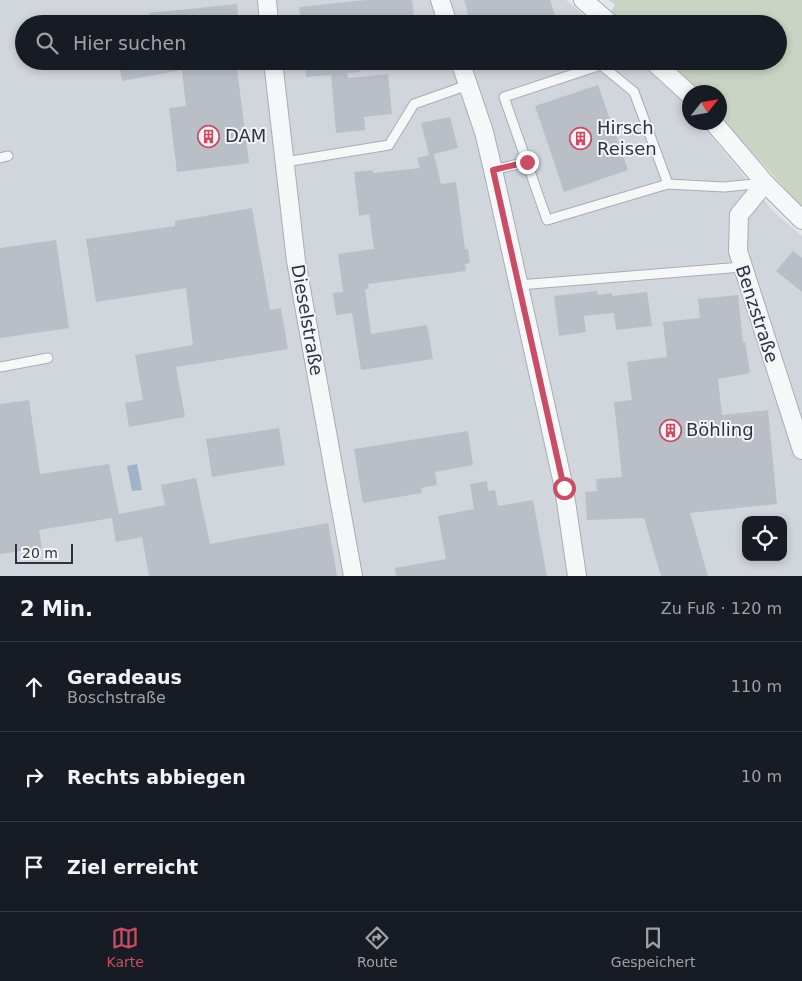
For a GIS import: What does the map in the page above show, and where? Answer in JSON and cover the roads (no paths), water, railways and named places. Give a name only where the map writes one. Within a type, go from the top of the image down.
[{"type":"street","points":[[267,0],[268,15]]},
{"type":"street","points":[[440,0],[445,15]]},
{"type":"street","points":[[583,0],[600,15]]},
{"type":"street","name":"Dieselstraße","points":[[275,70],[296,261],[352,576]]},
{"type":"street","points":[[463,70],[493,170],[519,285],[564,488],[577,576]]},
{"type":"street","points":[[663,70],[682,88]]},
{"type":"street","points":[[720,130],[765,183],[802,220]]},
{"type":"street","name":"Benzstraße","points":[[765,183],[739,215],[738,251],[802,450]]},
{"type":"lane","points":[[586,70],[504,97],[547,220],[668,184],[724,186],[765,183]]},
{"type":"lane","points":[[607,70],[634,92],[668,184]]},
{"type":"lane","points":[[285,162],[389,145],[414,104],[468,85]]},
{"type":"lane","points":[[493,170],[527,162]]},
{"type":"lane","points":[[519,285],[742,267]]},
{"type":"lane","points":[[0,367],[48,358]]},
{"type":"water","points":[[137,464],[142,490],[132,491],[127,466]]},
{"type":"place","name":"DAM","points":[[209,136]]},
{"type":"place","name":"Hirsch Reisen","points":[[581,138]]},
{"type":"place","name":"Böhling","points":[[670,430]]}]
